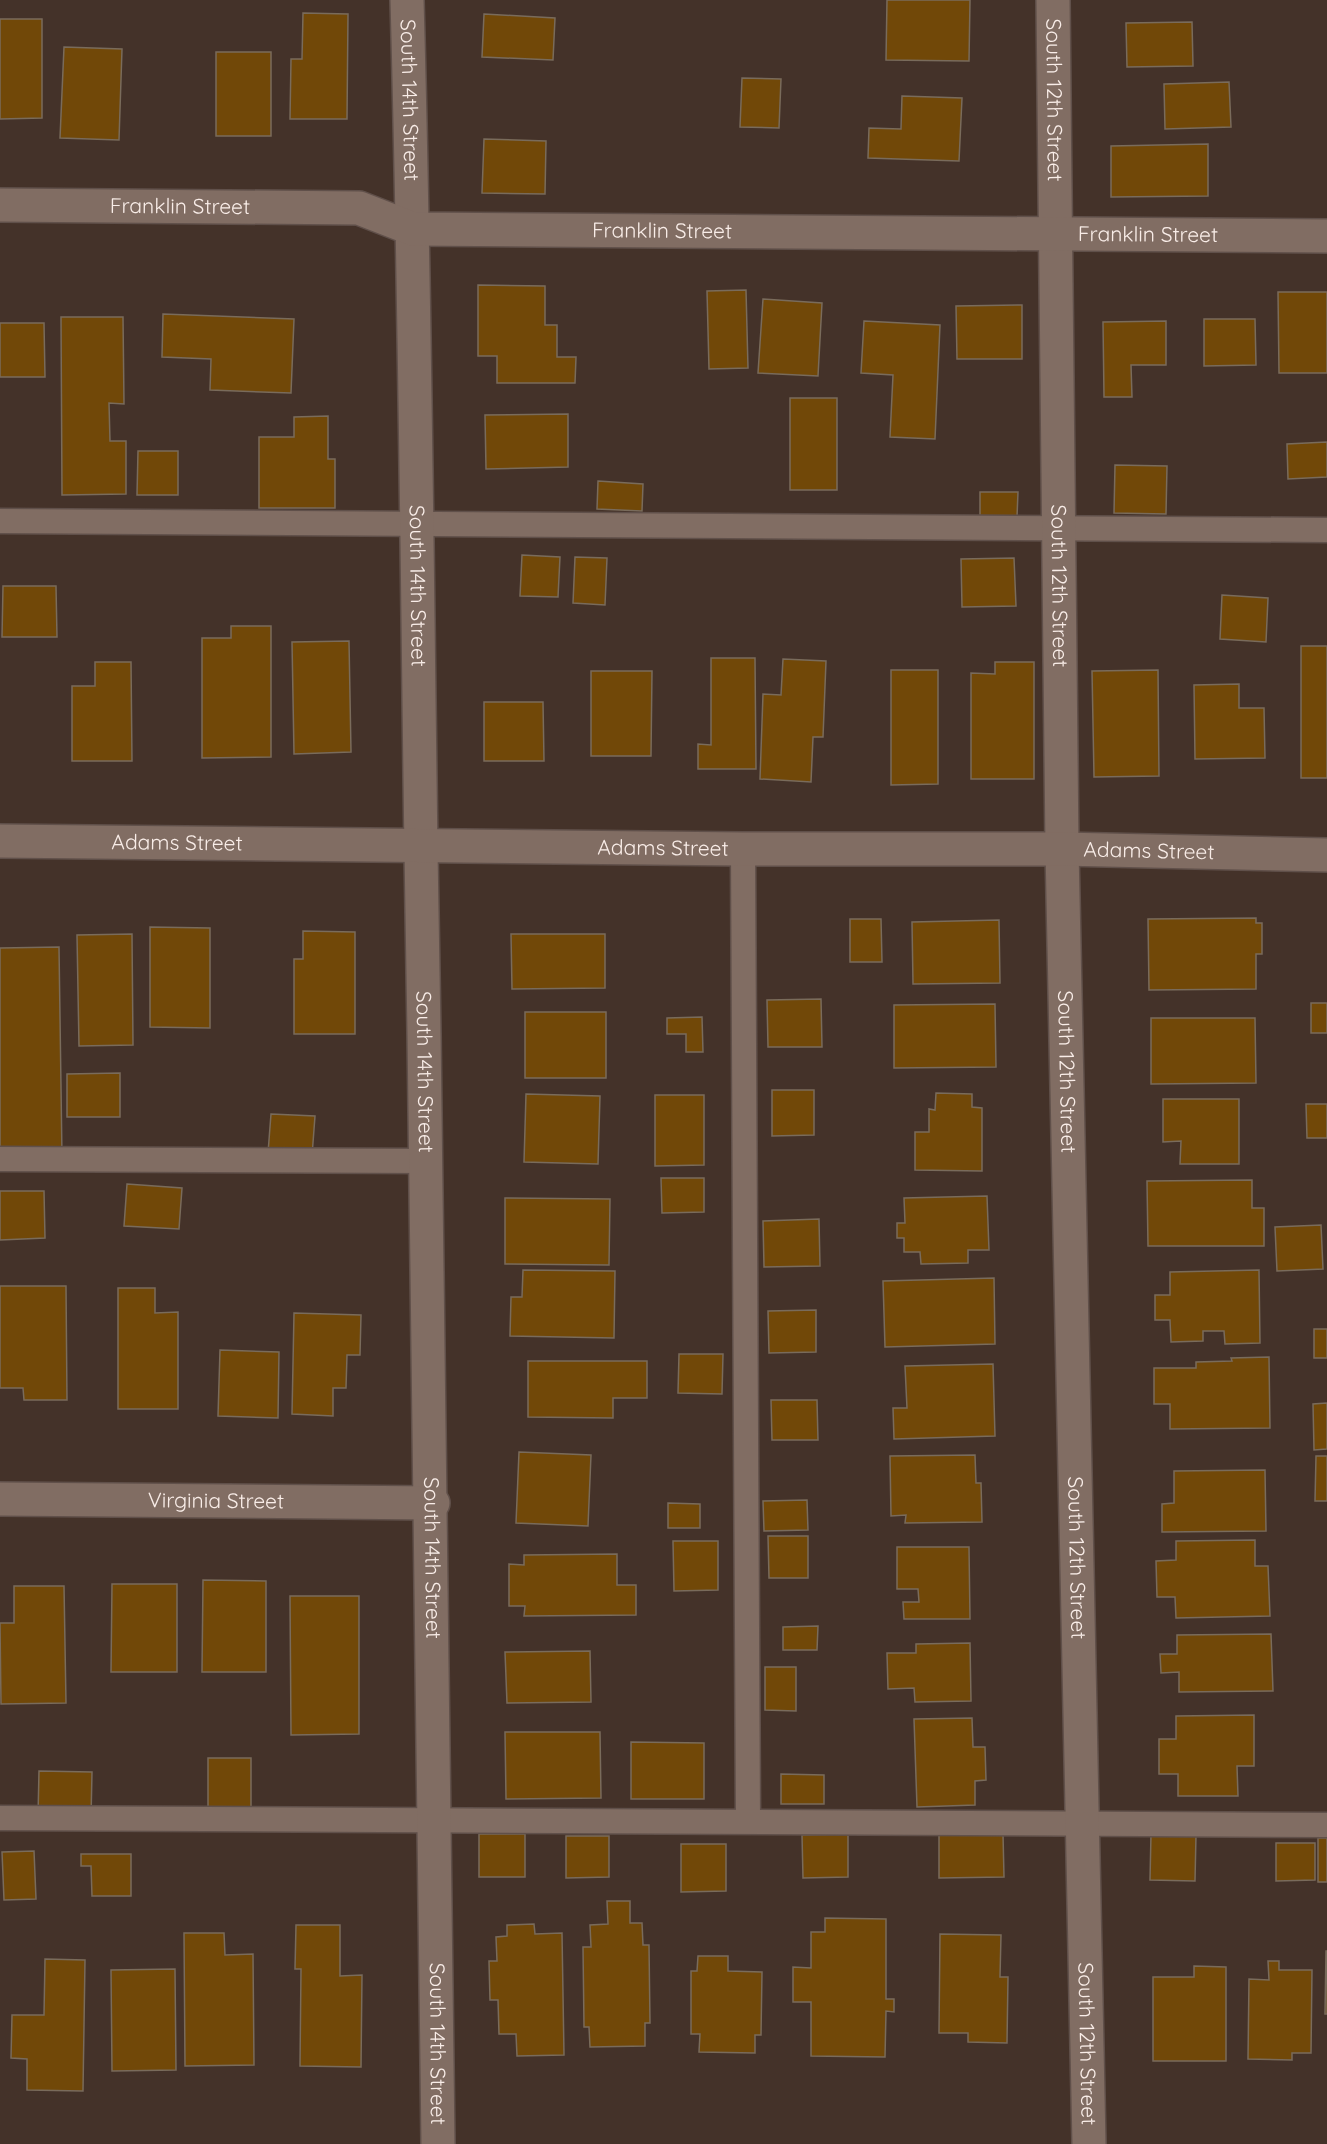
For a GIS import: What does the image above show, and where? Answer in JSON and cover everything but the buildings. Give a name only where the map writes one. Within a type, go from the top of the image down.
[{"type":"street","name":"South 14th Street","points":[[406,0],[413,229],[433,1503],[438,2144]]},
{"type":"street","name":"South 12th Street","points":[[1053,0],[1062,849],[1089,2144]]},
{"type":"street","name":"Franklin Street","points":[[0,205],[358,208],[413,229],[1056,232],[1327,236]]},
{"type":"street","name":"Adams Street","points":[[0,841],[743,849],[1062,849],[1327,855]]},
{"type":"street","name":"Virginia Street","points":[[0,1499],[433,1503]]},
{"type":"lane","points":[[0,521],[1327,530]]},
{"type":"lane","points":[[743,849],[748,1822]]},
{"type":"lane","points":[[0,1158],[427,1161]]},
{"type":"lane","points":[[0,1818],[1327,1825]]}]
